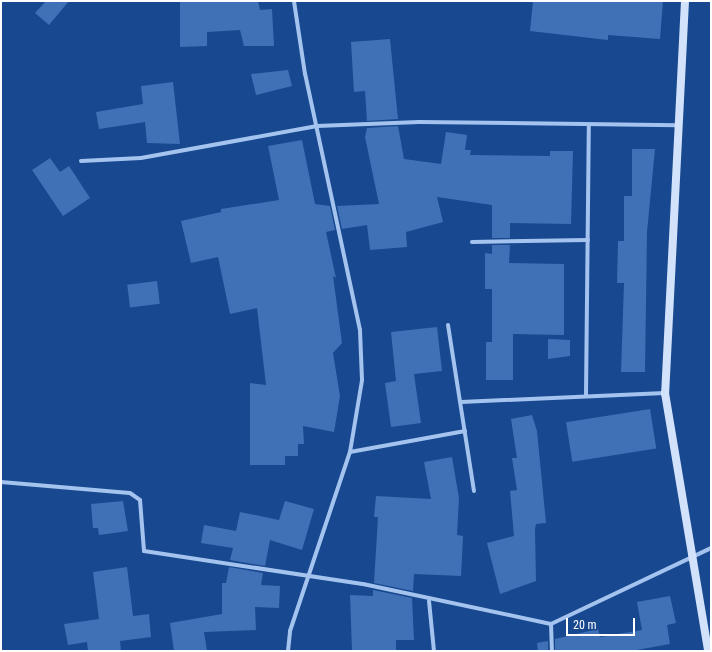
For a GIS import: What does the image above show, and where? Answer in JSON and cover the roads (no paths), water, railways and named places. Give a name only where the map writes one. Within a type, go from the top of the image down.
[{"type":"street","points":[[288,651],[290,631],[307,576],[320,549],[350,452],[362,380],[360,330],[317,126],[294,1]]},
{"type":"street","points":[[685,1],[665,393],[708,651]]},
{"type":"street","points":[[81,161],[141,158],[317,126],[419,122],[678,125]]},
{"type":"street","points":[[586,395],[590,125]]},
{"type":"street","points":[[472,242],[588,240]]},
{"type":"street","points":[[448,325],[474,491]]},
{"type":"street","points":[[461,402],[586,395],[665,393]]},
{"type":"street","points":[[350,452],[465,431]]},
{"type":"street","points":[[1,482],[130,493],[140,500],[144,551],[362,584],[429,600],[551,624],[693,555],[711,548]]},
{"type":"street","points":[[429,600],[434,651]]},
{"type":"street","points":[[551,624],[552,651]]}]
